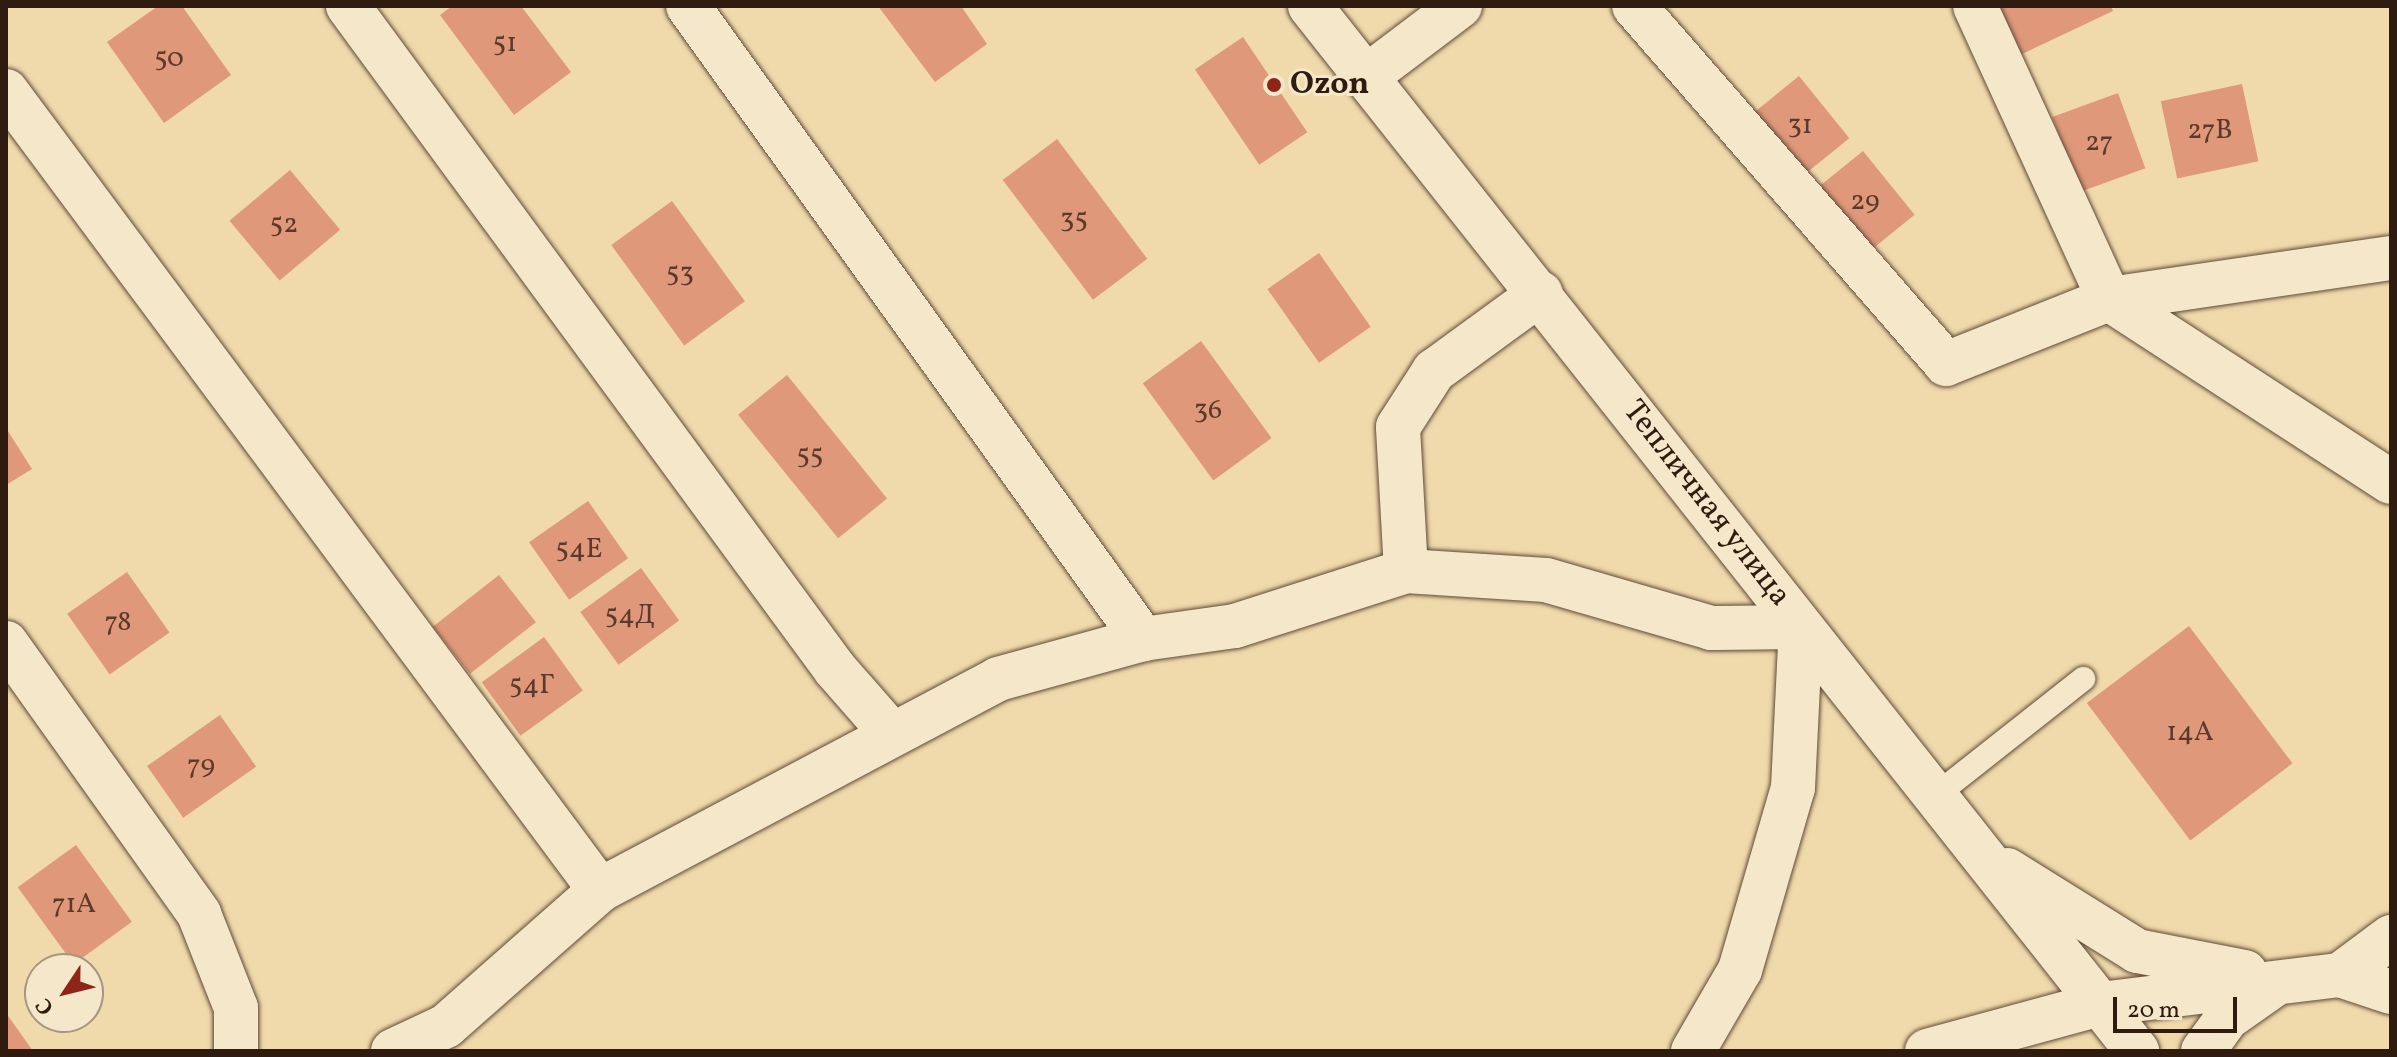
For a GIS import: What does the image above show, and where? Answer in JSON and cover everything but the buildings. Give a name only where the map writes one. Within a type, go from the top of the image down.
[{"type":"street","points":[[348,6],[835,669],[892,734]]},
{"type":"street","points":[[688,6],[1143,639]]},
{"type":"street","name":"Тепличная улица","points":[[1310,6],[1541,293],[2137,1051]]},
{"type":"street","points":[[1366,77],[1460,6]]},
{"type":"street","points":[[1634,6],[1946,364],[2109,299],[2391,258]]},
{"type":"street","points":[[1975,6],[2109,299],[2391,482]]},
{"type":"street","points":[[6,91],[600,890]]},
{"type":"street","points":[[1406,571],[1398,427],[1434,371],[1541,293]]},
{"type":"street","points":[[393,1051],[446,1026],[600,890],[998,679],[1143,639],[1235,626],[1406,571],[1546,580],[1711,628],[1801,627],[1793,788],[1740,970],[1693,1051]]},
{"type":"street","points":[[6,643],[199,914],[236,1008],[236,1051]]},
{"type":"street","points":[[1980,853],[2137,951],[2283,979]]},
{"type":"street","points":[[2340,975],[2391,937]]},
{"type":"street","points":[[1927,1051],[2100,1004],[2283,979],[2340,975],[2391,992]]},
{"type":"street","points":[[2203,1051],[2227,1018],[2283,979]]},
{"type":"lane","points":[[1935,796],[2083,679]]},
{"type":"place","name":"Ozon","points":[[1274,85]]}]
